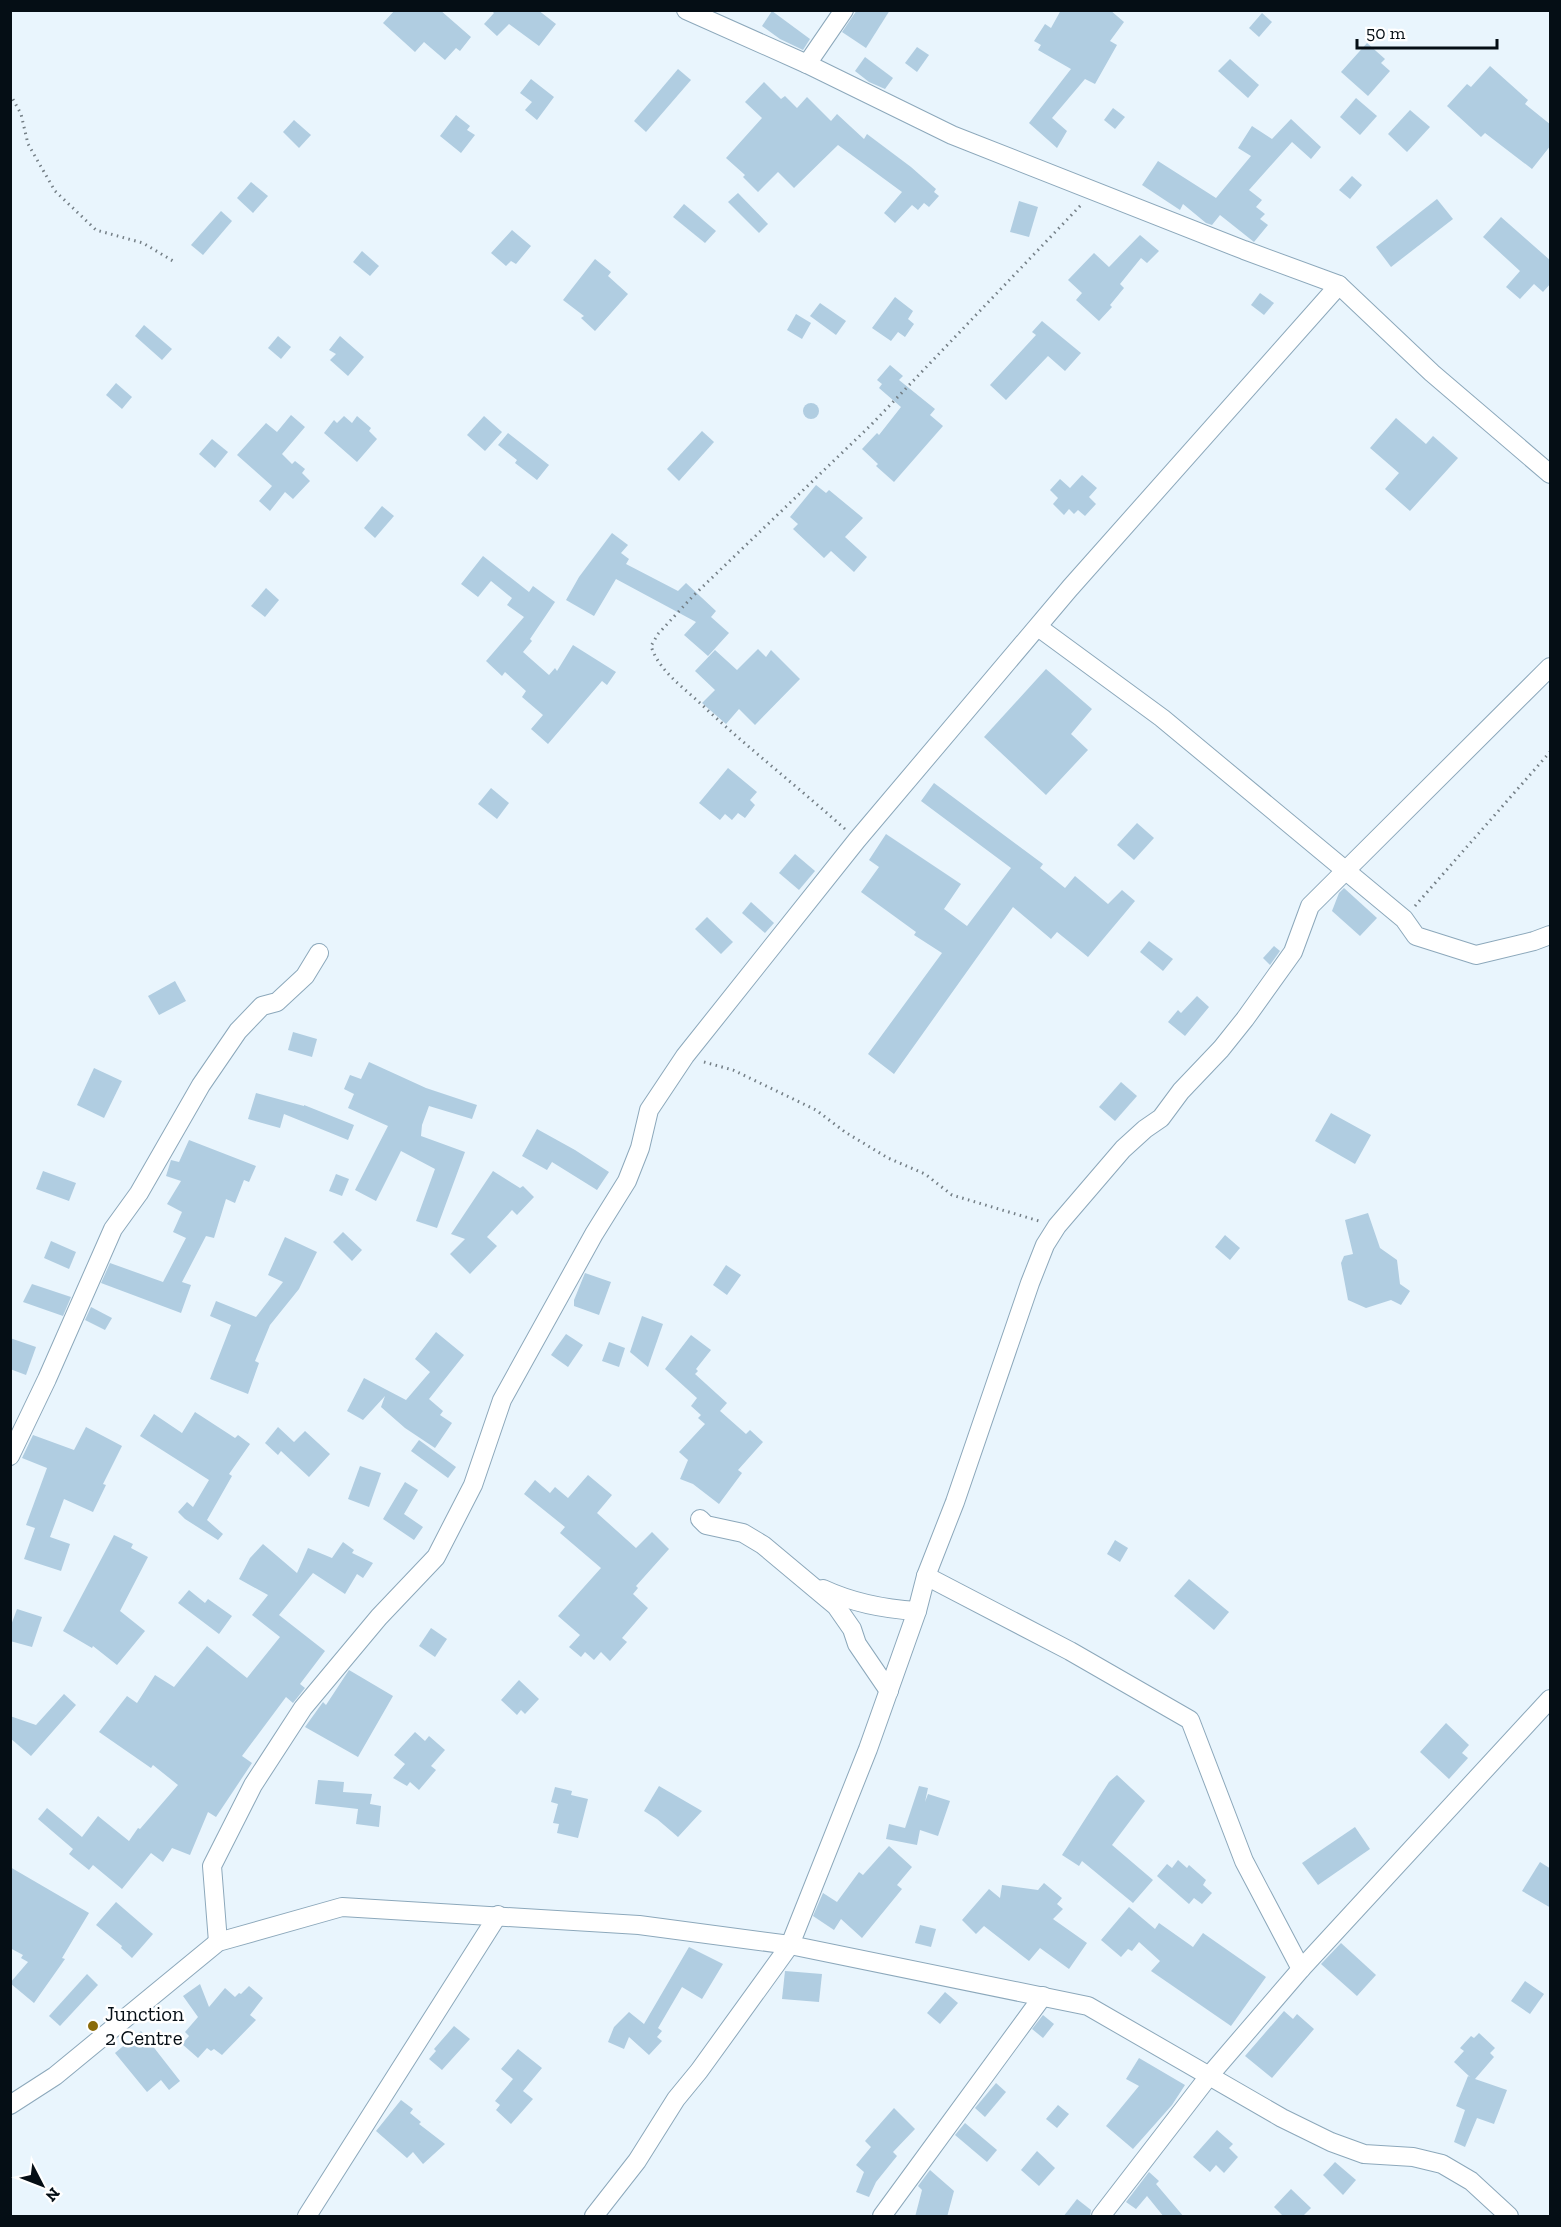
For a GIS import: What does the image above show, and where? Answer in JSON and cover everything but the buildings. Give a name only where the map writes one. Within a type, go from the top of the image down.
[{"type":"street","points":[[686,10],[807,63],[952,135],[1339,285],[1432,373],[1551,474]]},
{"type":"street","points":[[807,63],[844,10]]},
{"type":"street","points":[[218,1942],[212,1866],[253,1785],[303,1708],[379,1617],[436,1557],[473,1485],[502,1400],[594,1234],[627,1181],[640,1148],[650,1110],[685,1056],[856,840],[1070,588],[1339,285]]},
{"type":"street","points":[[1038,627],[1162,718],[1404,919],[1416,936],[1476,955],[1551,935]]},
{"type":"street","points":[[594,2217],[637,2161],[676,2099],[699,2071],[790,1945],[868,1749],[917,1611],[926,1576],[955,1502],[1045,1245],[1057,1226],[1123,1149],[1144,1129],[1161,1118],[1181,1091],[1221,1049],[1293,952],[1310,906],[1551,666]]},
{"type":"street","points":[[10,1456],[35,1407],[113,1229],[139,1193],[201,1085],[238,1031],[262,1006],[277,1002],[305,976],[319,953]]},
{"type":"street","points":[[700,1519],[706,1525],[743,1533],[763,1545],[836,1606],[852,1629],[857,1644],[889,1690]]},
{"type":"street","points":[[926,1576],[1070,1651],[1190,1720],[1244,1861],[1301,1969]]},
{"type":"street","points":[[803,1579],[841,1597],[887,1609],[917,1611]]},
{"type":"street","points":[[1101,2217],[1209,2076],[1301,1969],[1551,1699]]},
{"type":"street","points":[[10,2105],[55,2076],[218,1942],[342,1908],[498,1915],[639,1925],[790,1945],[1088,2006],[1282,2118],[1331,2142],[1364,2154],[1413,2157],[1442,2164],[1471,2181],[1509,2217]]},
{"type":"street","points":[[307,2217],[498,1915]]},
{"type":"street","points":[[882,2217],[1043,1996]]},
{"type":"path","points":[[10,94],[21,114],[27,144],[55,191],[96,230],[143,243],[173,261]]},
{"type":"path","points":[[856,840],[728,729],[665,670],[655,658],[651,646],[658,634],[693,596],[871,425],[1095,191]]},
{"type":"path","points":[[1404,919],[1551,752]]},
{"type":"path","points":[[685,1056],[733,1070],[816,1110],[845,1132],[888,1158],[925,1174],[952,1195],[1057,1226]]},
{"type":"place","name":"Junction 2 Centre","points":[[93,2026]]}]
